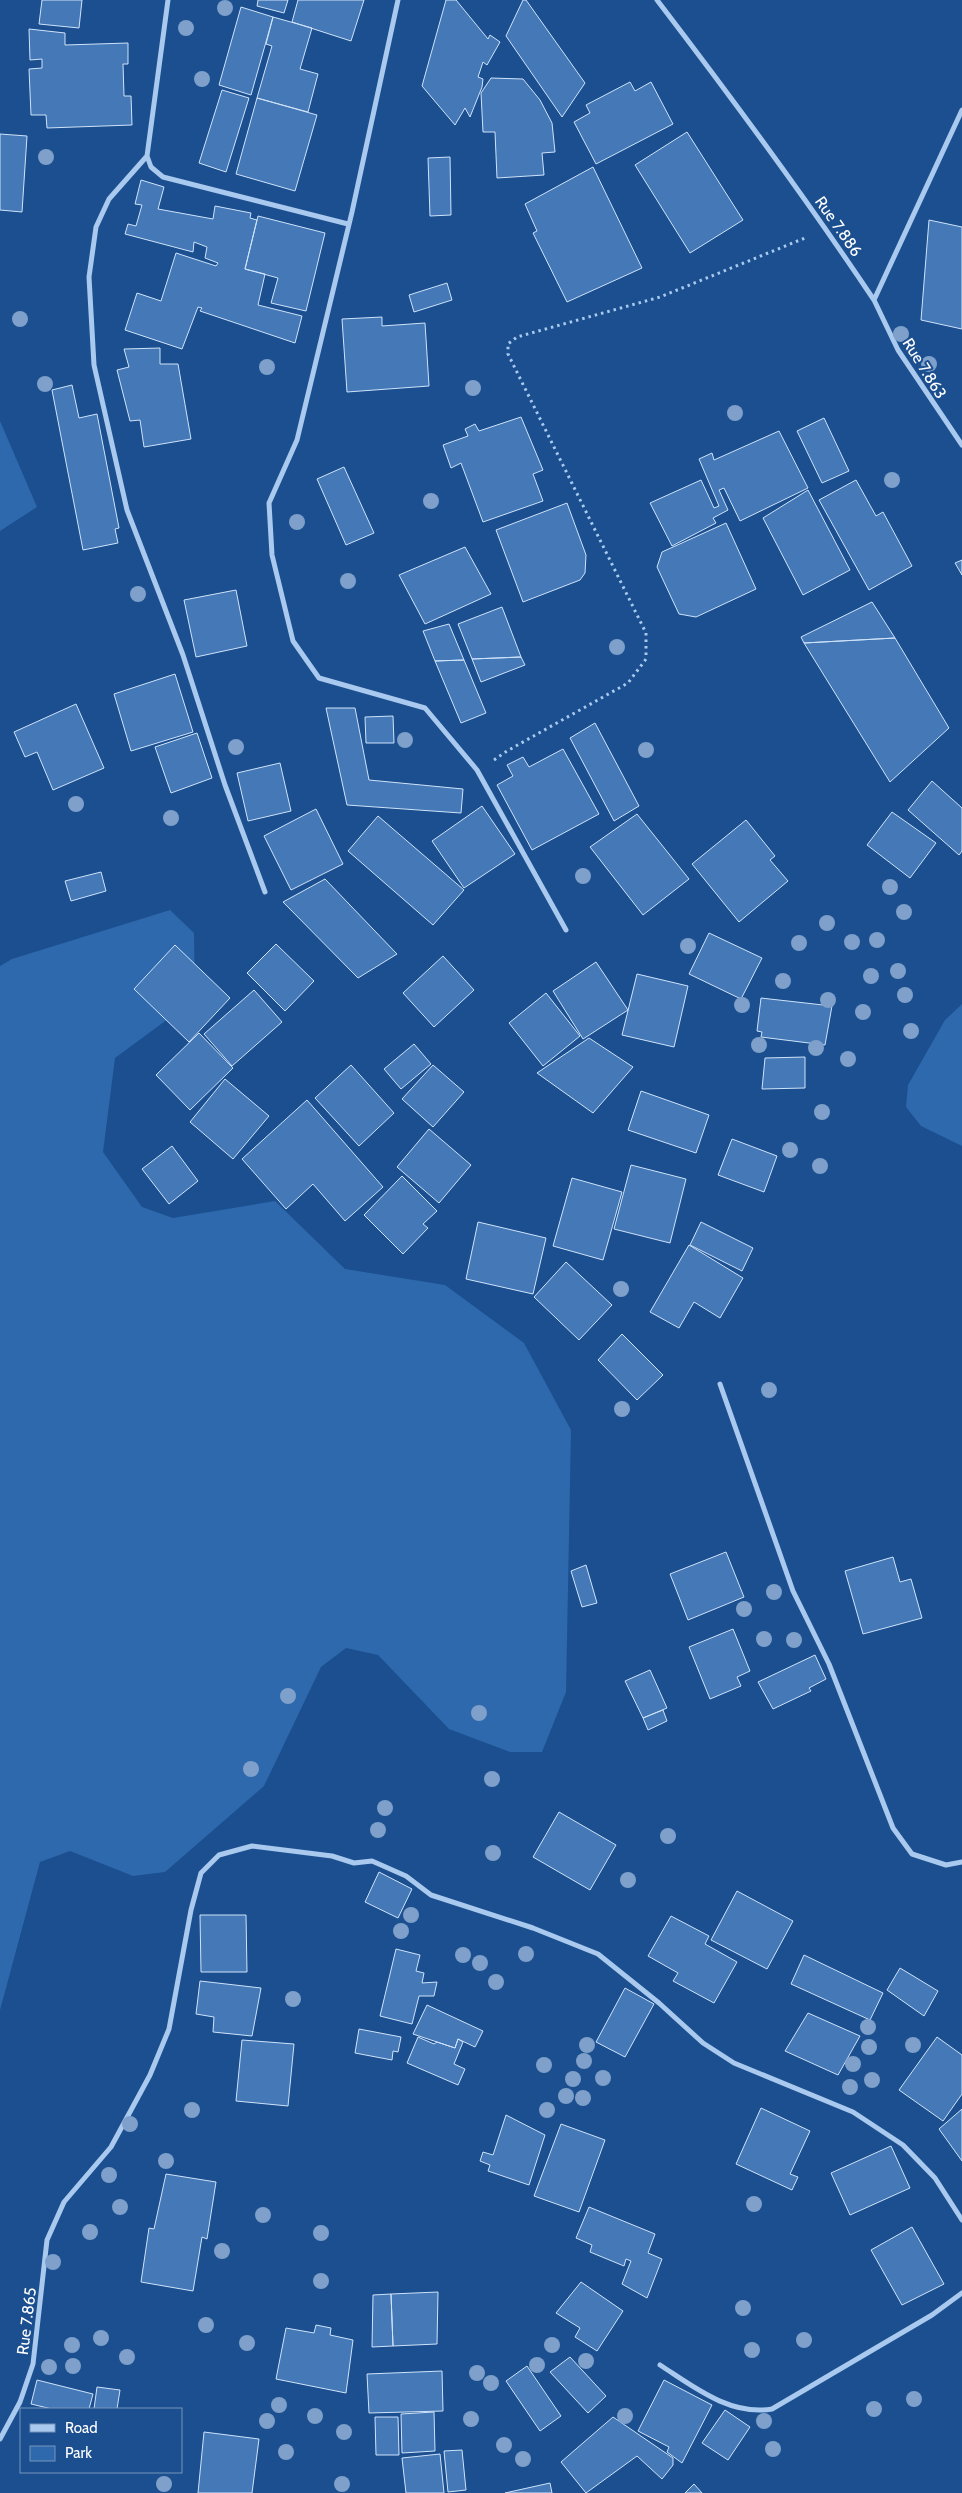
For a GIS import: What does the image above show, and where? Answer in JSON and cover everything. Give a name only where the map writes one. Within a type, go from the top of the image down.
[{"type":"street","points":[[168,0],[147,156],[151,167],[163,177],[348,224]]},
{"type":"street","points":[[398,0],[297,440],[268,503],[272,555],[284,611],[293,641],[319,678],[425,708],[477,770],[566,930]]},
{"type":"street","name":"Rue 7.886","points":[[657,0],[729,93],[827,230],[874,300]]},
{"type":"street","points":[[874,300],[962,110]]},
{"type":"street","points":[[147,156],[109,198],[96,227],[89,277],[94,365],[127,510],[184,655],[225,785],[265,892]]},
{"type":"street","name":"Rue 7.863","points":[[874,300],[898,350],[962,445]]},
{"type":"street","points":[[720,1384],[793,1590],[829,1664],[893,1828],[912,1854],[946,1864],[962,1862]]},
{"type":"street","name":"Rue 7.865","points":[[0,2440],[20,2402],[33,2364],[47,2240],[64,2202],[111,2147],[150,2075],[168,2029],[191,1910],[201,1873],[219,1855],[252,1846],[332,1856],[354,1863],[372,1861],[406,1876],[431,1895],[541,1931],[598,1954],[659,2003],[703,2044],[734,2063],[853,2112],[903,2145],[935,2178],[962,2220]]},
{"type":"street","points":[[660,2365],[701,2392],[736,2408],[756,2412],[772,2409],[932,2315],[962,2292]]},
{"type":"path","points":[[477,770],[628,683],[646,659],[646,633],[508,354],[508,344],[517,337],[660,297],[827,230]]},
{"type":"green space","points":[[0,421],[37,507],[0,531]]},
{"type":"green space","points":[[170,910],[194,933],[195,999],[115,1058],[103,1152],[142,1207],[173,1218],[275,1201],[345,1269],[445,1285],[524,1343],[571,1430],[566,1692],[542,1752],[510,1752],[449,1729],[378,1655],[346,1648],[321,1667],[264,1786],[165,1872],[133,1876],[70,1851],[40,1862],[0,2010],[0,966],[12,959]]},
{"type":"green space","points":[[962,1004],[962,1146],[921,1126],[906,1107],[908,1085],[945,1020]]},
{"type":"building","points":[[42,0],[82,0],[79,28],[39,24]]},
{"type":"building","points":[[258,0],[288,0],[284,13],[257,6]]},
{"type":"building","points":[[298,0],[364,0],[351,41],[292,22]]},
{"type":"building","points":[[446,0],[456,0],[488,39],[490,35],[500,42],[487,65],[483,62],[478,77],[483,79],[482,87],[470,117],[465,108],[455,125],[422,86]]},
{"type":"building","points":[[523,0],[526,0],[585,83],[562,117],[506,36]]},
{"type":"building","points":[[241,7],[273,17],[251,95],[219,85]]},
{"type":"building","points":[[273,17],[312,28],[300,69],[318,74],[308,112],[257,98],[272,46],[266,44]]},
{"type":"building","points":[[29,29],[65,33],[65,45],[128,43],[128,64],[123,64],[124,96],[131,96],[132,125],[47,128],[46,115],[31,115],[29,69],[42,68],[42,59],[30,60]]},
{"type":"building","points":[[491,78],[523,79],[540,100],[552,123],[555,152],[542,153],[544,175],[497,178],[495,132],[483,132],[481,93]]},
{"type":"building","points":[[630,82],[635,91],[651,82],[673,124],[596,164],[574,122],[590,113],[586,105]]},
{"type":"building","points":[[222,90],[249,98],[226,172],[199,163]]},
{"type":"building","points":[[257,98],[317,115],[295,191],[236,174]]},
{"type":"building","points":[[687,132],[743,220],[690,253],[635,165]]},
{"type":"building","points":[[0,134],[27,136],[22,212],[0,210]]},
{"type":"building","points":[[450,157],[451,215],[430,216],[428,158]]},
{"type":"building","points":[[593,167],[642,268],[567,302],[533,233],[537,231],[525,204]]},
{"type":"building","points":[[141,180],[164,187],[158,209],[213,219],[215,206],[251,213],[250,218],[257,220],[245,269],[265,274],[258,305],[302,316],[295,343],[200,311],[202,308],[198,307],[182,349],[125,330],[137,293],[161,301],[176,253],[216,266],[218,263],[205,258],[207,247],[194,242],[193,252],[125,234],[128,224],[136,226],[142,205],[135,204]]},
{"type":"building","points":[[258,216],[325,233],[306,311],[271,303],[278,278],[245,269]]},
{"type":"building","points":[[929,220],[962,227],[962,329],[921,320]]},
{"type":"building","points":[[447,283],[452,300],[414,312],[409,295]]},
{"type":"building","points":[[382,317],[382,326],[425,323],[429,386],[347,392],[342,319]]},
{"type":"building","points":[[160,348],[160,364],[178,364],[191,439],[144,447],[140,420],[130,421],[117,370],[129,367],[124,349]]},
{"type":"building","points":[[72,385],[79,418],[97,414],[119,528],[115,529],[118,543],[83,550],[52,390]]},
{"type":"building","points":[[521,417],[543,470],[533,474],[543,501],[483,522],[461,463],[451,468],[443,445],[468,436],[465,429],[475,424],[479,431]]},
{"type":"building","points":[[824,418],[849,471],[822,483],[797,431]]},
{"type":"building","points":[[779,431],[808,488],[740,521],[724,488],[719,490],[728,510],[713,518],[716,523],[672,546],[650,503],[701,480],[714,508],[719,506],[699,459],[712,453],[714,460]]},
{"type":"building","points":[[344,467],[374,533],[346,545],[317,479]]},
{"type":"building","points":[[856,480],[876,516],[883,512],[912,566],[869,590],[819,500]]},
{"type":"building","points":[[808,490],[850,570],[803,595],[763,518]]},
{"type":"building","points":[[567,503],[586,555],[585,573],[580,580],[523,602],[496,530]]},
{"type":"building","points":[[726,523],[756,589],[696,617],[679,614],[657,567],[662,552]]},
{"type":"building","points":[[465,547],[491,594],[425,624],[399,575]]},
{"type":"building","points":[[962,560],[962,575],[955,563]]},
{"type":"building","points":[[236,590],[247,646],[196,657],[184,600]]},
{"type":"building","points":[[872,602],[895,638],[804,643],[801,637]]},
{"type":"building","points":[[502,607],[521,657],[472,659],[458,624]]},
{"type":"building","points":[[449,624],[464,660],[435,661],[423,631]]},
{"type":"building","points":[[895,638],[949,728],[890,782],[804,643]]},
{"type":"building","points":[[521,657],[525,665],[481,682],[472,659]]},
{"type":"building","points":[[464,660],[486,713],[461,723],[435,661]]},
{"type":"building","points":[[175,674],[193,732],[131,751],[114,694]]},
{"type":"building","points":[[76,704],[104,768],[53,790],[37,752],[25,757],[14,732]]},
{"type":"building","points":[[326,708],[355,708],[369,780],[463,789],[461,813],[347,805]]},
{"type":"building","points":[[393,716],[394,743],[366,743],[365,717]]},
{"type":"building","points":[[595,723],[639,806],[614,821],[570,738]]},
{"type":"building","points":[[197,733],[212,778],[171,793],[155,747]]},
{"type":"building","points":[[563,749],[599,814],[532,850],[497,785],[513,776],[507,765],[523,757],[529,767]]},
{"type":"building","points":[[280,763],[291,811],[248,821],[237,773]]},
{"type":"building","points":[[932,781],[962,808],[962,851],[959,855],[908,810]]},
{"type":"building","points":[[482,806],[515,854],[464,888],[432,841]]},
{"type":"building","points":[[316,809],[343,864],[291,890],[264,836]]},
{"type":"building","points":[[892,812],[936,843],[910,878],[867,845]]},
{"type":"building","points":[[637,814],[689,879],[643,915],[590,847]]},
{"type":"building","points":[[378,816],[464,890],[433,925],[348,851]]},
{"type":"building","points":[[746,820],[775,856],[770,860],[788,881],[739,922],[692,864]]},
{"type":"building","points":[[101,872],[106,891],[71,901],[65,881]]},
{"type":"building","points":[[325,879],[397,954],[358,978],[283,902]]},
{"type":"building","points":[[709,933],[762,958],[741,999],[689,974]]},
{"type":"building","points":[[276,944],[314,981],[285,1011],[247,973]]},
{"type":"building","points":[[175,945],[230,998],[189,1042],[134,989]]},
{"type":"building","points":[[443,956],[474,990],[434,1027],[403,993]]},
{"type":"building","points":[[596,962],[628,1010],[583,1039],[553,991]]},
{"type":"building","points":[[637,974],[688,986],[674,1047],[622,1035]]},
{"type":"building","points":[[254,990],[282,1022],[232,1066],[204,1034]]},
{"type":"building","points":[[546,993],[580,1036],[543,1066],[509,1023]]},
{"type":"building","points":[[761,998],[832,1006],[825,1045],[761,1037],[762,1032],[757,1031]]},
{"type":"building","points":[[199,1033],[233,1068],[190,1110],[156,1075]]},
{"type":"building","points":[[589,1038],[633,1067],[593,1113],[537,1073]]},
{"type":"building","points":[[414,1044],[431,1064],[401,1089],[384,1069]]},
{"type":"building","points":[[805,1057],[805,1088],[762,1089],[765,1058]]},
{"type":"building","points":[[351,1065],[394,1113],[359,1146],[315,1098]]},
{"type":"building","points":[[433,1065],[464,1092],[433,1127],[402,1099]]},
{"type":"building","points":[[225,1079],[269,1116],[233,1159],[190,1122]]},
{"type":"building","points":[[641,1091],[709,1115],[696,1153],[628,1130]]},
{"type":"building","points":[[307,1100],[383,1187],[345,1221],[313,1184],[286,1209],[242,1159]]},
{"type":"building","points":[[429,1129],[471,1165],[439,1203],[397,1167]]},
{"type":"building","points":[[732,1139],[777,1156],[764,1192],[718,1175]]},
{"type":"building","points":[[172,1146],[198,1181],[169,1204],[142,1169]]},
{"type":"building","points":[[631,1165],[686,1179],[670,1243],[614,1229]]},
{"type":"building","points":[[402,1176],[437,1211],[423,1224],[428,1228],[403,1254],[364,1215]]},
{"type":"building","points":[[572,1178],[622,1192],[603,1260],[553,1246]]},
{"type":"building","points":[[478,1222],[546,1238],[533,1294],[466,1279]]},
{"type":"building","points":[[701,1222],[753,1248],[742,1271],[690,1245]]},
{"type":"building","points":[[689,1245],[743,1278],[720,1318],[694,1302],[679,1328],[650,1312]]},
{"type":"building","points":[[566,1262],[612,1305],[579,1340],[534,1297]]},
{"type":"building","points":[[622,1334],[663,1375],[637,1400],[598,1360]]},
{"type":"building","points":[[726,1552],[744,1597],[688,1620],[670,1574]]},
{"type":"building","points":[[893,1557],[900,1582],[911,1579],[922,1618],[863,1634],[845,1571]]},
{"type":"building","points":[[586,1565],[597,1603],[582,1607],[571,1571]]},
{"type":"building","points":[[733,1629],[750,1671],[737,1677],[741,1686],[710,1699],[689,1647]]},
{"type":"building","points":[[815,1655],[826,1679],[809,1688],[811,1691],[773,1709],[758,1682]]},
{"type":"building","points":[[650,1670],[667,1708],[643,1718],[625,1681]]},
{"type":"building","points":[[663,1710],[667,1721],[648,1730],[643,1718]]},
{"type":"building","points":[[559,1812],[616,1845],[590,1890],[533,1857]]},
{"type":"building","points":[[379,1872],[412,1889],[398,1918],[365,1902]]},
{"type":"building","points":[[737,1891],[793,1921],[767,1969],[711,1940]]},
{"type":"building","points":[[200,1915],[246,1915],[247,1972],[201,1972]]},
{"type":"building","points":[[671,1916],[709,1936],[705,1944],[737,1962],[714,2003],[673,1981],[678,1973],[648,1956]]},
{"type":"building","points":[[396,1949],[420,1955],[416,1971],[424,1973],[422,1983],[437,1982],[434,1996],[419,1996],[412,2024],[380,2016]]},
{"type":"building","points":[[804,1955],[883,1993],[870,2020],[791,1984]]},
{"type":"building","points":[[900,1968],[938,1991],[924,2016],[887,1990]]},
{"type":"building","points":[[200,1981],[261,1988],[252,2036],[213,2032],[214,2017],[196,2014]]},
{"type":"building","points":[[625,1988],[654,2004],[625,2057],[596,2042]]},
{"type":"building","points":[[427,2005],[483,2031],[475,2047],[458,2039],[455,2048],[413,2034]]},
{"type":"building","points":[[808,2013],[860,2036],[838,2075],[785,2051]]},
{"type":"building","points":[[359,2029],[401,2037],[398,2052],[393,2051],[392,2060],[355,2053]]},
{"type":"building","points":[[418,2037],[434,2044],[437,2042],[455,2048],[458,2039],[463,2042],[454,2064],[465,2069],[458,2085],[407,2063]]},
{"type":"building","points":[[937,2037],[962,2055],[962,2094],[943,2121],[899,2090]]},
{"type":"building","points":[[242,2040],[294,2044],[288,2106],[236,2101]]},
{"type":"building","points":[[761,2108],[810,2131],[790,2174],[798,2177],[792,2190],[736,2164]]},
{"type":"building","points":[[962,2109],[962,2161],[939,2129]]},
{"type":"building","points":[[506,2115],[545,2135],[529,2185],[488,2171],[490,2165],[480,2161],[483,2152],[493,2155]]},
{"type":"building","points":[[561,2124],[605,2140],[579,2212],[534,2196]]},
{"type":"building","points":[[891,2146],[910,2188],[850,2215],[831,2173]]},
{"type":"building","points":[[166,2174],[216,2182],[207,2239],[202,2237],[193,2291],[141,2282],[149,2228],[154,2229]]},
{"type":"building","points":[[589,2207],[655,2234],[648,2253],[662,2259],[647,2298],[622,2284],[631,2261],[626,2259],[624,2266],[590,2252],[592,2245],[576,2238]]},
{"type":"building","points":[[912,2227],[944,2284],[902,2305],[871,2250]]},
{"type":"building","points":[[581,2282],[623,2311],[597,2351],[575,2337],[580,2328],[556,2313]]},
{"type":"building","points":[[438,2292],[437,2344],[393,2346],[391,2294]]},
{"type":"building","points":[[391,2294],[393,2346],[372,2347],[373,2295]]},
{"type":"building","points":[[316,2325],[331,2328],[330,2335],[353,2340],[346,2393],[276,2379],[286,2328],[314,2333]]},
{"type":"building","points":[[570,2357],[606,2396],[588,2413],[550,2372]]},
{"type":"building","points":[[527,2366],[561,2416],[540,2431],[506,2381]]},
{"type":"building","points":[[442,2371],[443,2411],[369,2413],[367,2374]]},
{"type":"building","points":[[37,2380],[93,2394],[89,2408],[48,2408],[31,2404]]},
{"type":"building","points":[[664,2380],[712,2405],[682,2463],[667,2452],[669,2447],[638,2431]]},
{"type":"building","points":[[97,2387],[120,2390],[117,2408],[94,2408]]},
{"type":"building","points":[[725,2410],[750,2427],[728,2460],[702,2443]]},
{"type":"building","points":[[434,2412],[435,2451],[402,2453],[401,2414]]},
{"type":"building","points":[[375,2417],[398,2417],[399,2455],[376,2455]]},
{"type":"building","points":[[613,2417],[673,2458],[673,2465],[662,2479],[637,2456],[586,2493],[561,2462]]},
{"type":"building","points":[[204,2432],[259,2439],[252,2493],[198,2493]]},
{"type":"building","points":[[462,2450],[466,2490],[448,2492],[444,2451]]},
{"type":"building","points":[[440,2454],[444,2493],[406,2493],[402,2458]]},
{"type":"building","points":[[550,2483],[552,2493],[505,2493]]},
{"type":"building","points":[[694,2484],[702,2493],[685,2493]]}]
